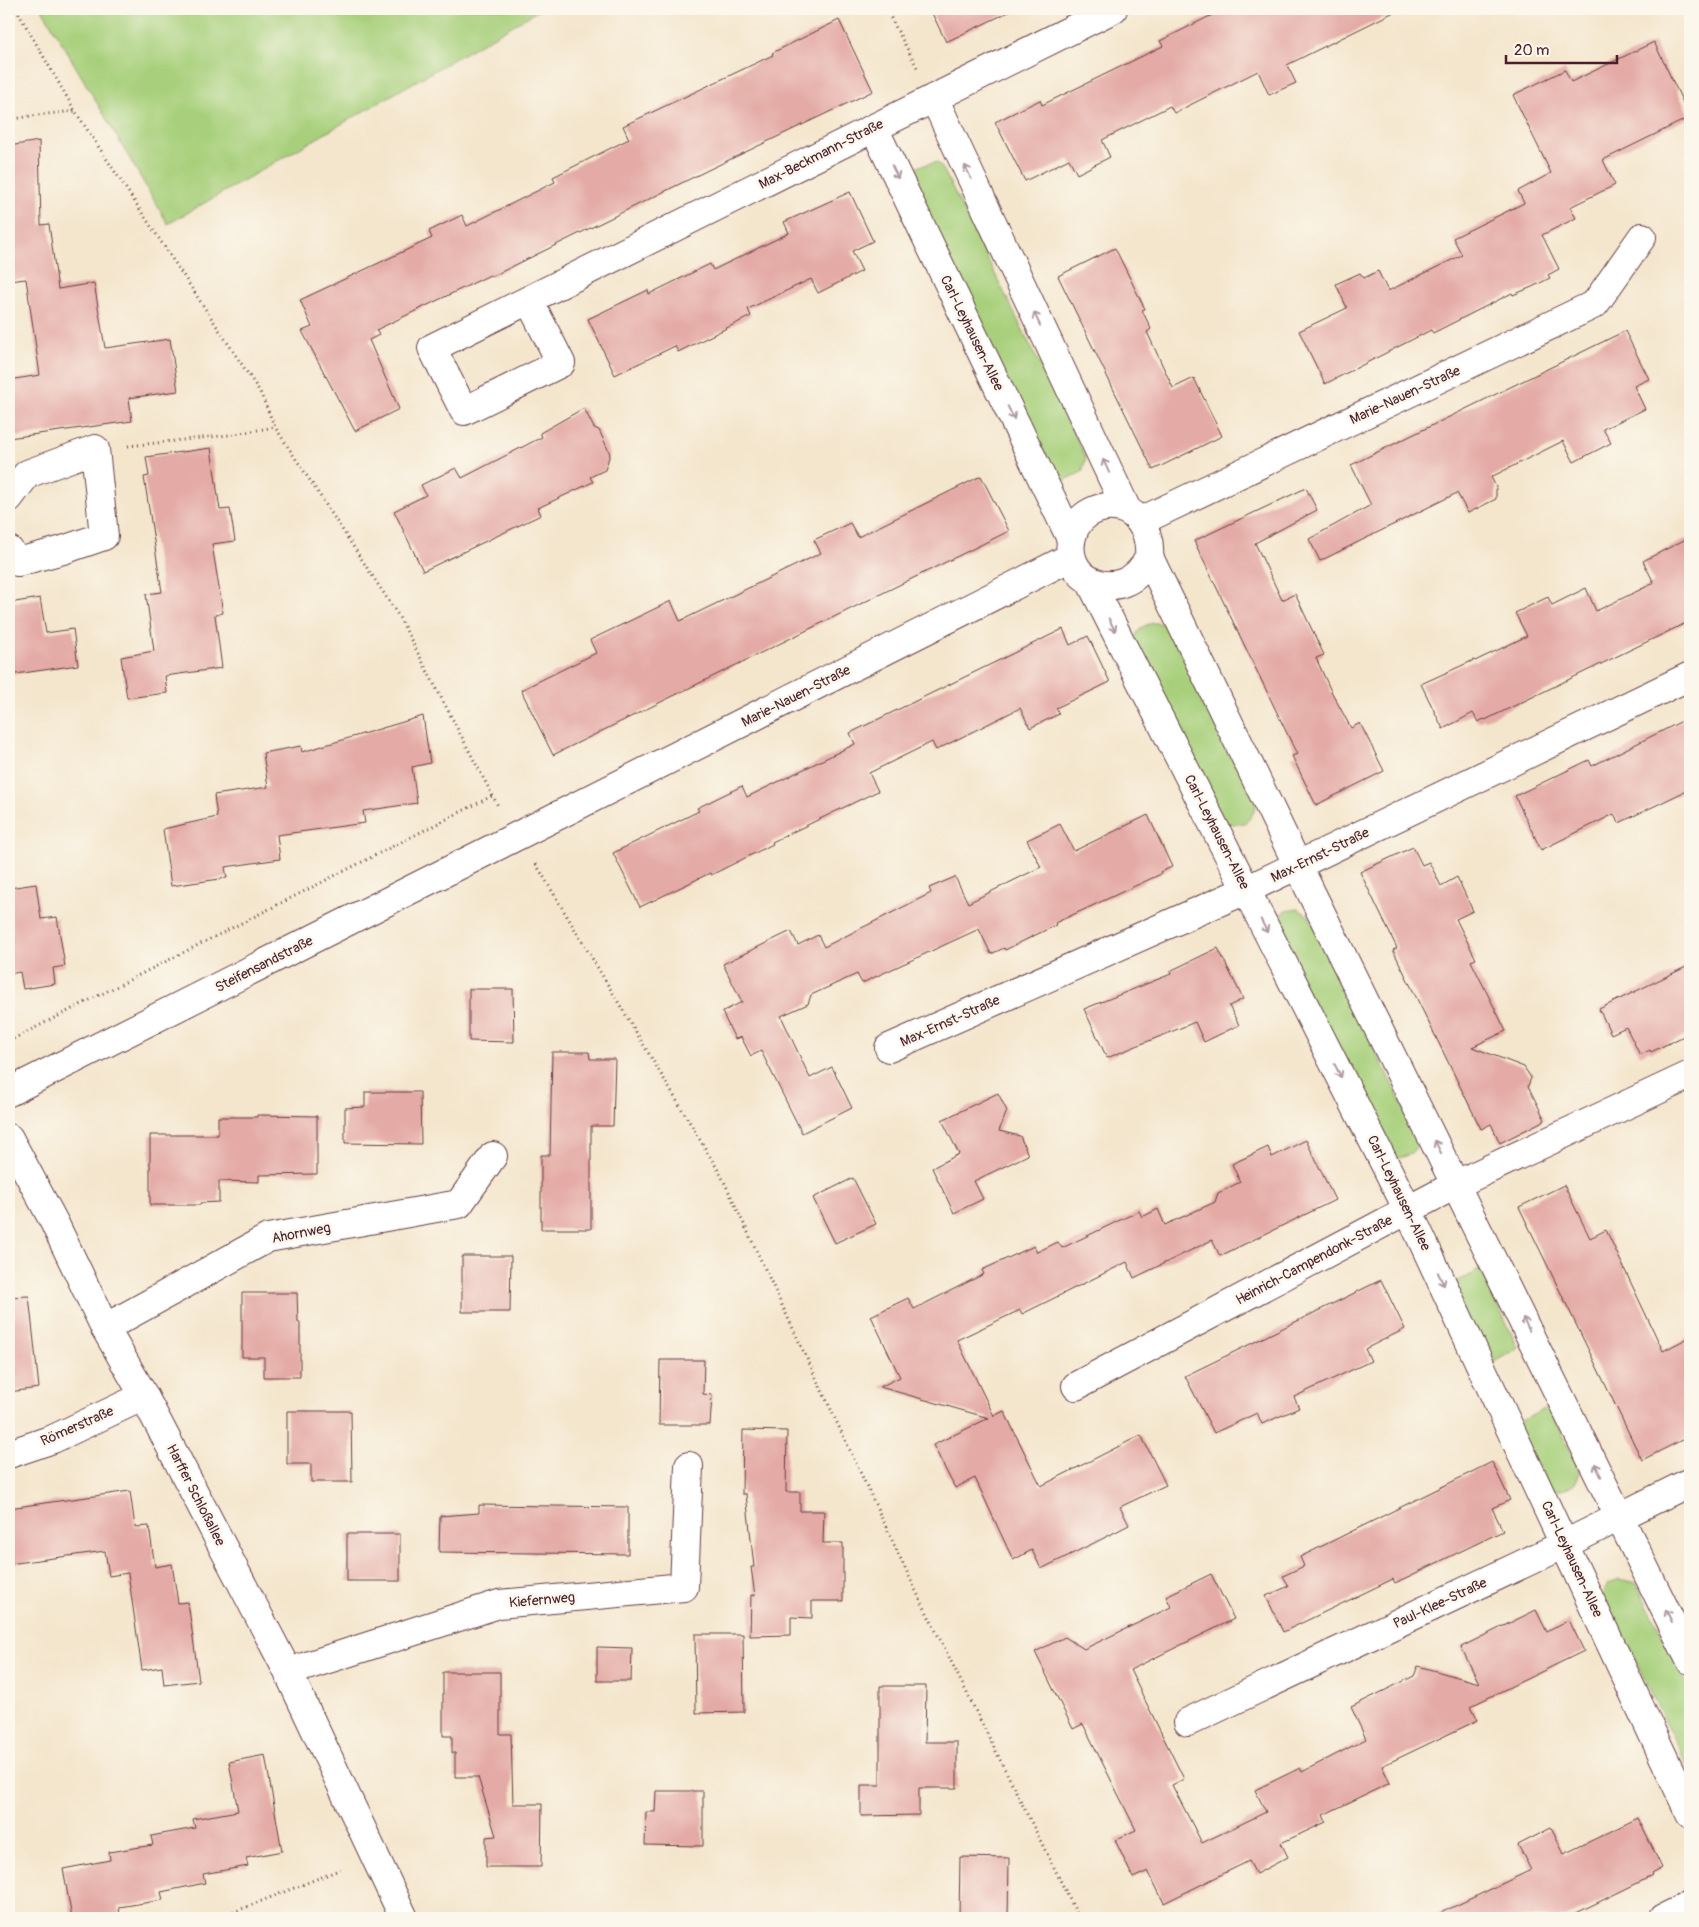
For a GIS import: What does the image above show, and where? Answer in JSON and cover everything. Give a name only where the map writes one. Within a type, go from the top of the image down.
[{"type":"street","name":"Max-Beckmann-Straße","points":[[529,300],[561,363],[464,411],[432,348],[1113,9]]},
{"type":"street","points":[[934,98],[1134,516],[1150,543],[1149,557],[1143,569],[1134,579],[1121,585],[1103,586],[1090,581]]},
{"type":"street","name":"Carl-Leyhausen-Allee","points":[[874,128],[1071,548],[1077,570],[1090,581],[1408,1210],[1690,1814]]},
{"type":"street","name":"Marie-Nauen-Straße","points":[[1134,516],[1596,304],[1642,237]]},
{"type":"street","points":[[9,498],[27,474],[95,449],[104,536],[63,550],[18,562],[9,550]]},
{"type":"street","points":[[1071,548],[1078,523],[1087,514],[1099,508],[1113,506],[1134,516]]},
{"type":"street","name":"Marie-Nauen-Straße","points":[[520,836],[1071,548]]},
{"type":"street","points":[[1149,557],[1298,866],[1457,1184],[1690,1660]]},
{"type":"street","name":"Max-Ernst-Straße","points":[[889,1048],[1298,866],[1690,676]]},
{"type":"street","name":"Steifensandstraße","points":[[9,1092],[520,836]]},
{"type":"street","name":"Heinrich-Campendonk-Straße","points":[[1076,1386],[1457,1184],[1690,1075]]},
{"type":"street","name":"Harffer Schloßallee","points":[[9,1138],[54,1222],[105,1328],[144,1396],[288,1672],[404,1918]]},
{"type":"street","name":"Ahornweg","points":[[105,1328],[268,1238],[459,1204],[492,1156]]},
{"type":"street","name":"Römerstraße","points":[[9,1454],[53,1439],[144,1396]]},
{"type":"street","name":"Kiefernweg","points":[[288,1672],[499,1604],[684,1587],[689,1466]]},
{"type":"street","name":"Paul-Klee-Straße","points":[[1188,1722],[1565,1544],[1620,1515],[1690,1482]]},
{"type":"street","points":[[1664,1918],[1690,1905]]},
{"type":"path","points":[[16,9],[75,111],[260,392],[275,427],[398,616],[492,796],[514,834],[520,836],[721,1175],[914,1587],[1079,1918]]},
{"type":"path","points":[[886,9],[934,98]]},
{"type":"path","points":[[9,120],[75,111]]},
{"type":"path","points":[[95,449],[229,435],[275,427]]},
{"type":"path","points":[[9,1041],[492,796]]},
{"type":"path","points":[[219,1918],[375,1855]]},
{"type":"green space","points":[[42,9],[541,9],[168,224]]},
{"type":"green space","points":[[937,162],[943,169],[1086,458],[1082,472],[1065,480],[1053,472],[908,179],[916,167]]},
{"type":"green space","points":[[1156,623],[1169,625],[1257,803],[1252,816],[1245,822],[1235,824],[1222,821],[1134,639],[1142,627]]},
{"type":"green space","points":[[1298,909],[1309,916],[1419,1139],[1413,1151],[1406,1156],[1392,1159],[1275,929],[1277,916],[1286,911]]},
{"type":"green space","points":[[1481,1269],[1518,1348],[1489,1365],[1451,1285]]},
{"type":"green space","points":[[1550,1407],[1579,1470],[1574,1484],[1562,1489],[1551,1490],[1514,1424]]},
{"type":"green space","points":[[1619,1579],[1636,1583],[1690,1690],[1690,1772],[1603,1595],[1609,1583]]},
{"type":"building","points":[[930,9],[1015,9],[946,42]]},
{"type":"building","points":[[1224,9],[1400,9],[1287,65],[1296,83],[1269,95],[1258,71],[1174,113],[1170,106],[1102,140],[1110,157],[1077,174],[1069,159],[1025,181],[995,122],[1040,100],[1042,105],[1163,46],[1160,41]]},
{"type":"building","points":[[839,20],[873,91],[491,277],[490,275],[376,330],[379,335],[369,340],[399,409],[355,431],[302,331],[312,327],[300,300],[432,238],[429,231],[462,215],[467,226],[555,182],[553,177],[629,139],[623,126],[773,55],[772,53]]},
{"type":"building","points":[[1654,42],[1690,117],[1603,160],[1615,185],[1570,207],[1576,218],[1542,235],[1559,269],[1548,275],[1550,278],[1532,287],[1513,295],[1512,293],[1433,333],[1431,330],[1325,384],[1299,331],[1347,308],[1336,284],[1360,273],[1364,278],[1378,271],[1388,291],[1462,255],[1453,238],[1524,203],[1518,191],[1551,173],[1513,95],[1565,70],[1571,82]]},
{"type":"building","points":[[39,141],[41,225],[49,224],[58,289],[94,283],[105,348],[170,339],[178,391],[129,398],[132,421],[9,438],[9,380],[40,375],[26,279],[9,281],[9,146]]},
{"type":"building","points":[[850,192],[873,241],[852,251],[862,271],[818,293],[811,279],[748,309],[751,316],[678,352],[675,346],[615,375],[588,319],[648,290],[649,294],[710,264],[713,270],[789,233],[784,222]]},
{"type":"building","points":[[1115,248],[1145,309],[1142,310],[1151,329],[1147,332],[1173,388],[1194,378],[1222,436],[1153,470],[1058,276]]},
{"type":"building","points":[[1625,331],[1649,379],[1634,386],[1645,409],[1603,429],[1611,443],[1574,462],[1563,441],[1491,477],[1496,487],[1496,499],[1468,513],[1457,493],[1320,561],[1309,539],[1371,505],[1351,465]]},
{"type":"building","points":[[584,408],[594,428],[599,430],[610,454],[605,470],[590,477],[593,482],[538,508],[541,515],[423,571],[394,511],[426,495],[421,485],[456,468],[462,478],[542,437],[540,433]]},
{"type":"building","points":[[211,448],[220,510],[230,509],[235,541],[212,544],[223,613],[215,615],[222,668],[165,676],[167,693],[127,698],[121,657],[154,651],[146,594],[162,592],[144,477],[149,476],[146,457]]},
{"type":"building","points":[[981,476],[1009,531],[553,755],[521,690],[596,653],[590,640],[671,601],[680,621],[821,553],[814,540],[850,523],[858,537]]},
{"type":"building","points":[[1306,488],[1317,510],[1255,543],[1282,600],[1295,594],[1324,655],[1316,658],[1331,691],[1351,728],[1360,723],[1384,771],[1316,805],[1292,756],[1297,754],[1194,541]]},
{"type":"building","points":[[1690,537],[1690,621],[1485,720],[1478,722],[1473,713],[1443,729],[1421,684],[1527,636],[1515,613],[1548,597],[1552,605],[1586,588],[1596,611],[1654,583],[1643,561]]},
{"type":"building","points":[[40,598],[46,633],[73,629],[78,665],[9,675],[9,603]]},
{"type":"building","points":[[1063,629],[1070,645],[1088,636],[1110,682],[1056,708],[1059,714],[1030,728],[1020,708],[936,750],[932,742],[869,773],[878,791],[772,842],[773,844],[711,875],[710,873],[640,907],[613,853],[699,811],[697,808],[742,786],[747,797],[855,744],[850,733]]},
{"type":"building","points":[[423,716],[430,763],[412,767],[417,803],[363,811],[365,823],[277,835],[280,859],[225,867],[227,878],[171,886],[163,829],[217,817],[214,795],[268,787],[263,753],[301,746],[302,752]]},
{"type":"building","points":[[1690,717],[1690,789],[1619,823],[1614,814],[1541,850],[1515,796],[1589,760],[1592,766]]},
{"type":"building","points":[[1148,815],[1172,867],[1160,872],[1161,874],[1055,923],[1056,925],[1005,950],[1004,948],[991,954],[979,929],[862,983],[857,974],[811,995],[808,1004],[781,1016],[810,1078],[832,1067],[852,1108],[802,1133],[761,1051],[751,1056],[741,1037],[735,1039],[722,1012],[742,1002],[723,964],[791,931],[798,945],[818,935],[824,947],[931,893],[929,888],[955,877],[968,903],[1041,867],[1027,840],[1060,824],[1074,851]]},
{"type":"building","points":[[1413,847],[1422,865],[1429,862],[1441,886],[1457,877],[1473,911],[1456,919],[1476,959],[1471,961],[1506,1031],[1472,1047],[1524,1067],[1531,1078],[1528,1086],[1545,1120],[1500,1143],[1491,1124],[1481,1129],[1393,950],[1397,948],[1360,872]]},
{"type":"building","points":[[36,884],[41,919],[57,917],[65,966],[53,968],[55,984],[23,989],[20,972],[9,974],[9,888]]},
{"type":"building","points":[[1218,948],[1243,999],[1229,1006],[1239,1025],[1204,1042],[1195,1022],[1107,1058],[1084,1009],[1171,974],[1170,971]]},
{"type":"building","points":[[1690,965],[1690,1033],[1651,1052],[1650,1050],[1640,1055],[1626,1027],[1611,1034],[1599,1009]]},
{"type":"building","points":[[469,989],[513,989],[514,1042],[469,1041]]},
{"type":"building","points":[[552,1052],[589,1052],[590,1059],[615,1059],[613,1126],[591,1126],[591,1229],[541,1229],[541,1155],[550,1155]]},
{"type":"building","points":[[365,1092],[420,1092],[421,1144],[345,1143],[345,1108],[365,1107]]},
{"type":"building","points":[[998,1093],[1007,1111],[999,1131],[1020,1136],[1028,1155],[974,1181],[983,1199],[954,1213],[932,1168],[959,1154],[942,1120]]},
{"type":"building","points":[[257,1115],[317,1116],[317,1174],[259,1175],[259,1182],[219,1181],[219,1202],[200,1203],[200,1205],[150,1205],[150,1135],[218,1135],[218,1117],[257,1117]]},
{"type":"building","points":[[1306,1140],[1335,1200],[1220,1256],[1212,1240],[1134,1278],[1127,1262],[1022,1314],[1020,1310],[957,1340],[994,1416],[1004,1411],[1041,1486],[1141,1435],[1166,1485],[1120,1507],[1129,1525],[1041,1569],[1032,1550],[1013,1560],[975,1478],[955,1488],[933,1445],[989,1418],[880,1387],[900,1377],[871,1316],[908,1298],[914,1309],[984,1274],[982,1270],[1034,1246],[1037,1252],[1058,1242],[1062,1248],[1139,1211],[1142,1217],[1158,1209],[1165,1225],[1215,1202],[1218,1193],[1240,1182],[1232,1164],[1268,1147],[1272,1157]]},
{"type":"building","points":[[853,1178],[876,1224],[835,1243],[813,1198]]},
{"type":"building","points":[[1564,1185],[1590,1238],[1606,1230],[1663,1351],[1690,1337],[1690,1436],[1642,1460],[1519,1207]]},
{"type":"building","points":[[462,1256],[511,1256],[510,1312],[462,1312]]},
{"type":"building","points":[[1381,1280],[1405,1329],[1365,1349],[1371,1361],[1294,1397],[1299,1408],[1262,1424],[1257,1413],[1214,1433],[1185,1376]]},
{"type":"building","points":[[242,1293],[297,1293],[298,1322],[300,1322],[300,1377],[264,1377],[264,1357],[242,1357]]},
{"type":"building","points":[[29,1296],[39,1388],[9,1392],[9,1297]]},
{"type":"building","points":[[660,1360],[704,1360],[703,1394],[712,1395],[710,1425],[659,1425]]},
{"type":"building","points":[[287,1411],[351,1411],[352,1482],[311,1482],[311,1464],[287,1464]]},
{"type":"building","points":[[743,1430],[787,1431],[786,1492],[800,1492],[800,1511],[824,1511],[823,1543],[843,1543],[843,1601],[812,1601],[812,1618],[791,1617],[791,1635],[750,1636],[751,1595],[755,1596],[751,1567],[754,1567],[746,1494],[742,1494]]},
{"type":"building","points":[[1492,1462],[1510,1500],[1492,1508],[1503,1531],[1395,1583],[1393,1579],[1283,1632],[1266,1596],[1289,1586],[1283,1576],[1304,1566],[1300,1557]]},
{"type":"building","points":[[130,1491],[135,1527],[149,1526],[155,1567],[172,1564],[178,1603],[188,1602],[199,1681],[164,1685],[162,1667],[142,1670],[128,1573],[109,1576],[105,1551],[9,1564],[9,1508]]},
{"type":"building","points":[[479,1505],[628,1507],[628,1554],[439,1552],[440,1516],[479,1513]]},
{"type":"building","points":[[347,1534],[400,1534],[400,1581],[347,1581]]},
{"type":"building","points":[[1211,1574],[1234,1619],[1130,1670],[1184,1779],[1172,1785],[1202,1843],[1266,1812],[1255,1790],[1300,1768],[1302,1772],[1366,1739],[1351,1707],[1414,1676],[1418,1666],[1479,1683],[1461,1647],[1536,1610],[1547,1632],[1569,1620],[1584,1651],[1471,1706],[1478,1720],[1382,1766],[1390,1783],[1323,1815],[1326,1822],[1281,1843],[1288,1857],[1256,1874],[1249,1861],[1164,1903],[1148,1871],[1133,1878],[1115,1840],[1136,1830],[1083,1724],[1073,1729],[1035,1652],[1065,1637],[1084,1649],[1171,1607],[1166,1596]]},
{"type":"building","points":[[695,1634],[743,1634],[744,1712],[696,1713]]},
{"type":"building","points":[[597,1647],[632,1648],[631,1681],[597,1681]]},
{"type":"building","points":[[443,1672],[500,1672],[500,1734],[511,1734],[513,1804],[542,1804],[541,1867],[486,1867],[486,1837],[496,1836],[478,1777],[455,1777],[455,1753],[452,1753],[452,1736],[443,1736]]},
{"type":"building","points":[[880,1686],[926,1686],[925,1742],[957,1742],[957,1788],[919,1788],[919,1815],[861,1816],[861,1785],[880,1785]]},
{"type":"building","points":[[265,1755],[282,1851],[246,1858],[248,1866],[203,1874],[205,1883],[161,1892],[163,1900],[119,1907],[120,1915],[105,1918],[72,1918],[63,1869],[110,1860],[109,1852],[153,1845],[151,1836],[195,1828],[193,1819],[238,1811],[229,1762]]},
{"type":"building","points":[[656,1791],[703,1791],[703,1846],[645,1845],[646,1812],[655,1812]]},
{"type":"building","points":[[1638,1818],[1662,1868],[1651,1874],[1652,1876],[1566,1918],[1430,1918],[1531,1870],[1518,1845],[1551,1828],[1564,1854]]},
{"type":"building","points":[[960,1857],[1009,1858],[1008,1918],[959,1918]]}]
